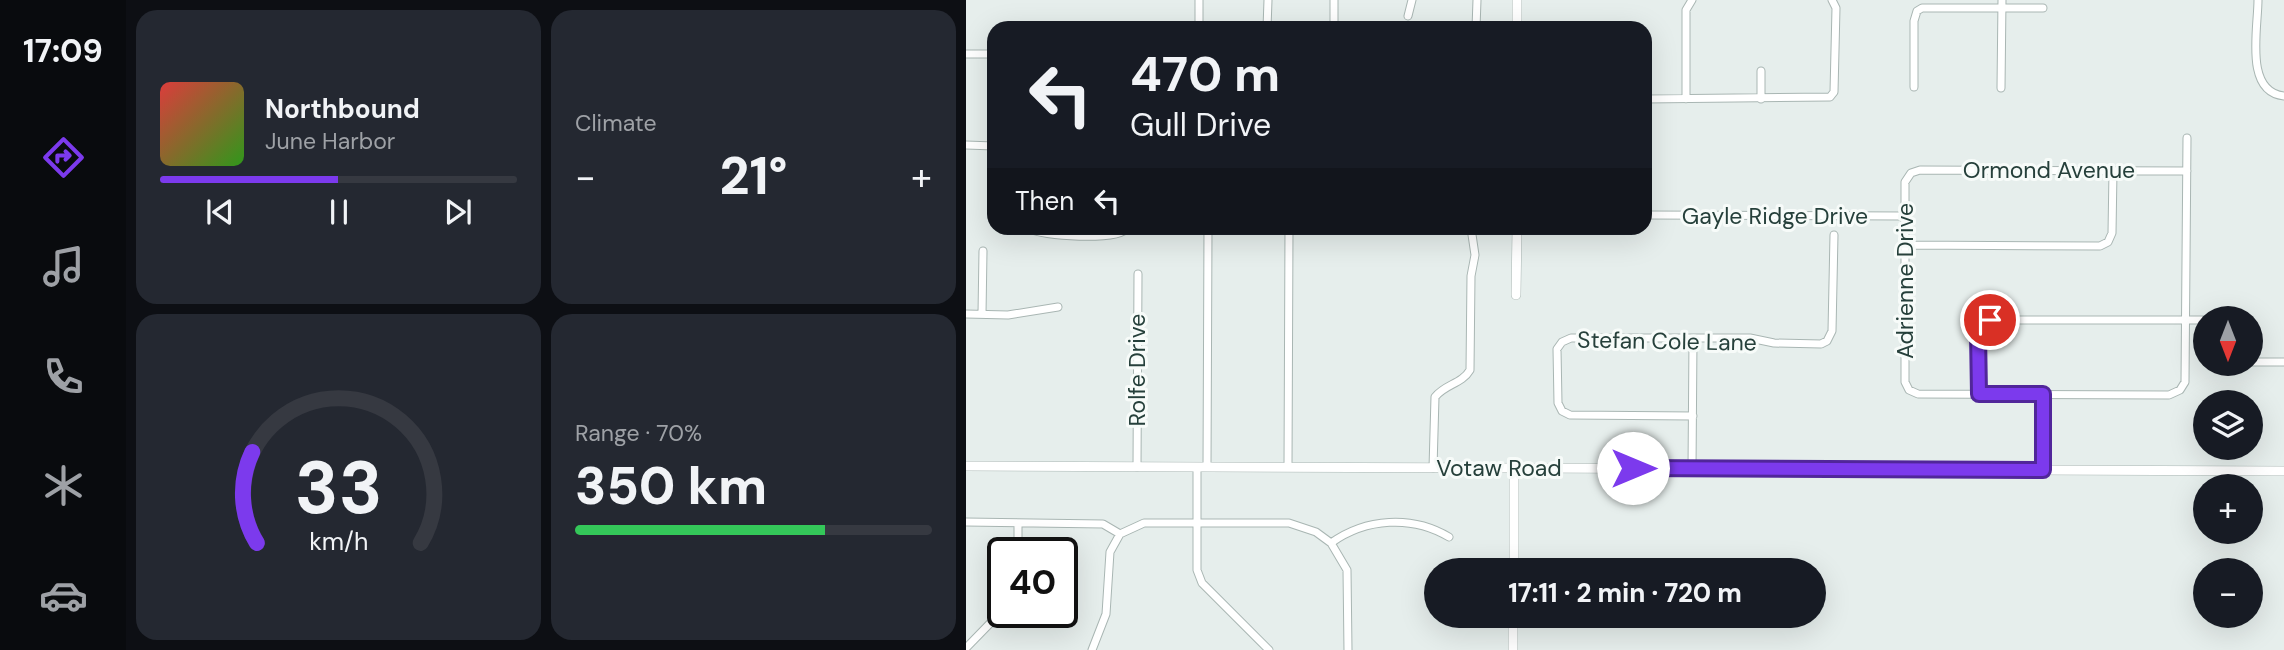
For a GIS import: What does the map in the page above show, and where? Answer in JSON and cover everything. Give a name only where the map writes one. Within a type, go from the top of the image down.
[{"type":"street","points":[[1199,0],[1199,21]]},
{"type":"street","points":[[1267,21],[1268,0]]},
{"type":"street","points":[[1334,0],[1334,21]]},
{"type":"street","points":[[1408,16],[1412,0]]},
{"type":"street","points":[[1476,21],[1477,0]]},
{"type":"street","points":[[1517,0],[1517,21]]},
{"type":"street","points":[[1686,99],[1686,10],[1692,0]]},
{"type":"street","points":[[1652,99],[1824,99],[1834,92],[1836,8],[1832,0]]},
{"type":"street","points":[[2258,0],[2258,76],[2269,92],[2284,96]]},
{"type":"street","points":[[2001,88],[2002,4]]},
{"type":"street","points":[[1914,87],[1914,21],[1917,11],[1929,7],[2002,4],[2043,8]]},
{"type":"street","points":[[966,54],[987,54]]},
{"type":"street","points":[[1761,71],[1761,99]]},
{"type":"street","points":[[2188,138],[2187,172],[2186,319],[2186,382],[2180,390],[2169,395],[1979,394],[1978,333],[1982,324],[1990,320],[2186,319],[2193,319]]},
{"type":"street","points":[[966,145],[987,146]]},
{"type":"street","name":"Ormond Avenue","points":[[1911,173],[1920,170],[2187,172]]},
{"type":"street","points":[[1905,244],[2100,246],[2108,242],[2112,233],[2113,171]]},
{"type":"street","name":"Adrienne Drive","points":[[1911,173],[1905,182],[1905,382],[1909,390],[1918,394],[1979,394]]},
{"type":"street","name":"Gayle Ridge Drive","points":[[1652,215],[1905,216]]},
{"type":"street","points":[[1078,235],[1117,235]]},
{"type":"street","points":[[1208,235],[1197,570],[1202,583],[1269,650]]},
{"type":"street","points":[[1289,235],[1289,467]]},
{"type":"street","points":[[1433,468],[1435,397],[1441,389],[1461,381],[1470,370],[1471,276],[1475,255],[1472,235]]},
{"type":"street","points":[[1516,295],[1517,235]]},
{"type":"street","name":"Stefan Cole Lane","points":[[1693,416],[1565,413],[1558,403],[1558,349],[1562,342],[1571,338],[1750,338],[1821,344],[1828,341],[1832,331],[1834,236]]},
{"type":"street","points":[[982,314],[983,251]]},
{"type":"street","name":"Rolfe Drive","points":[[1137,467],[1138,274]]},
{"type":"street","points":[[966,314],[1027,313],[1058,307]]},
{"type":"street","points":[[1692,469],[1693,339]]},
{"type":"street","points":[[2263,362],[2284,362]]},
{"type":"street","points":[[2043,394],[2043,470]]},
{"type":"street","name":"Votaw Road","points":[[966,466],[2284,471]]},
{"type":"street","points":[[1514,468],[1514,558]]},
{"type":"street","points":[[966,522],[1103,524],[1120,534]]},
{"type":"street","points":[[1018,523],[1018,537]]},
{"type":"street","points":[[1092,650],[1103,628],[1108,561],[1120,534],[1144,523],[1289,523],[1304,526],[1331,543],[1341,556],[1349,581],[1348,650]]},
{"type":"street","points":[[1331,543],[1350,529],[1369,524],[1416,523],[1431,526],[1449,537]]},
{"type":"street","points":[[966,648],[987,626]]},
{"type":"street","points":[[1513,628],[1513,650]]},
{"type":"route","points":[[1633,468],[2043,470],[2043,394],[1979,394],[1978,333],[1982,324],[1990,320]]}]
